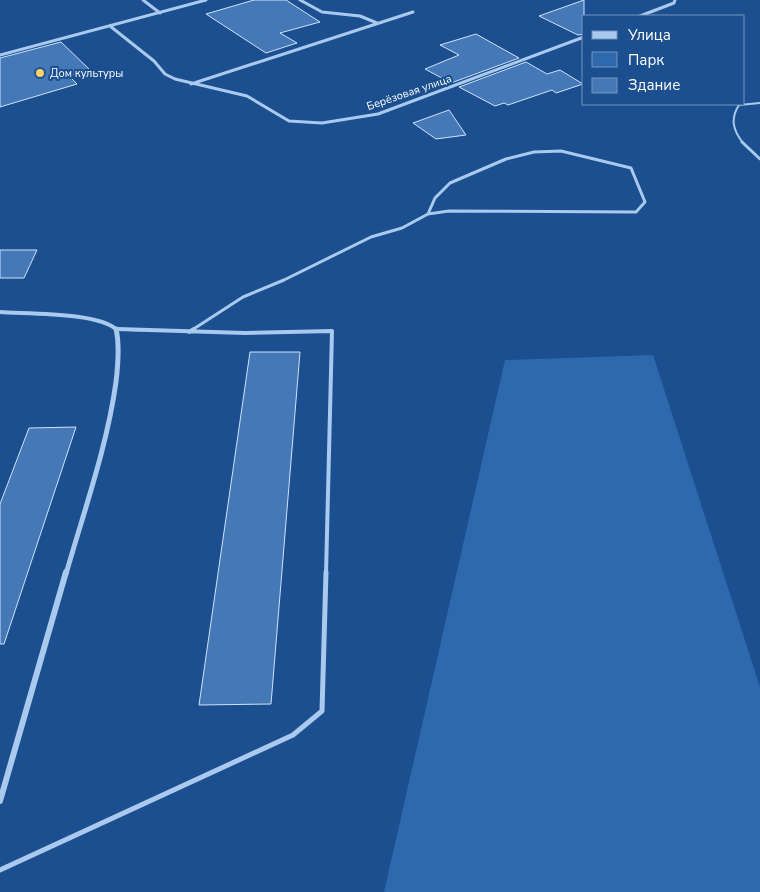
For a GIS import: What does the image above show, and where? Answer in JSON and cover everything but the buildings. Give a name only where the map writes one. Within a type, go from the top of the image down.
[{"type":"street","points":[[143,0],[160,12]]},
{"type":"street","points":[[0,55],[206,0]]},
{"type":"street","points":[[300,0],[322,12],[360,16],[378,24]]},
{"type":"street","points":[[643,15],[674,3],[675,0]]},
{"type":"street","points":[[190,84],[413,12]]},
{"type":"street","name":"Берёзовая улица","points":[[110,26],[154,60],[165,74],[190,84],[247,96],[289,121],[322,123],[378,114],[582,38]]},
{"type":"street","points":[[0,312],[90,318],[107,322],[117,329],[119,347],[113,404],[102,451],[0,801]]},
{"type":"lane","points":[[745,104],[760,103]]},
{"type":"lane","points":[[739,105],[733,112],[732,123],[738,138],[760,158]]},
{"type":"lane","points":[[189,332],[243,297],[284,280],[371,236],[402,228],[428,214],[449,211],[636,212],[645,202],[632,168],[561,151],[534,152],[506,158],[450,183],[435,198],[428,214]]},
{"type":"lane","points":[[0,870],[293,735],[322,710],[332,331],[189,332],[117,329]]},
{"type":"green space","points":[[653,355],[760,687],[760,892],[384,892],[505,360]]},
{"type":"place","name":"Дом культуры","points":[[40,73]]}]
